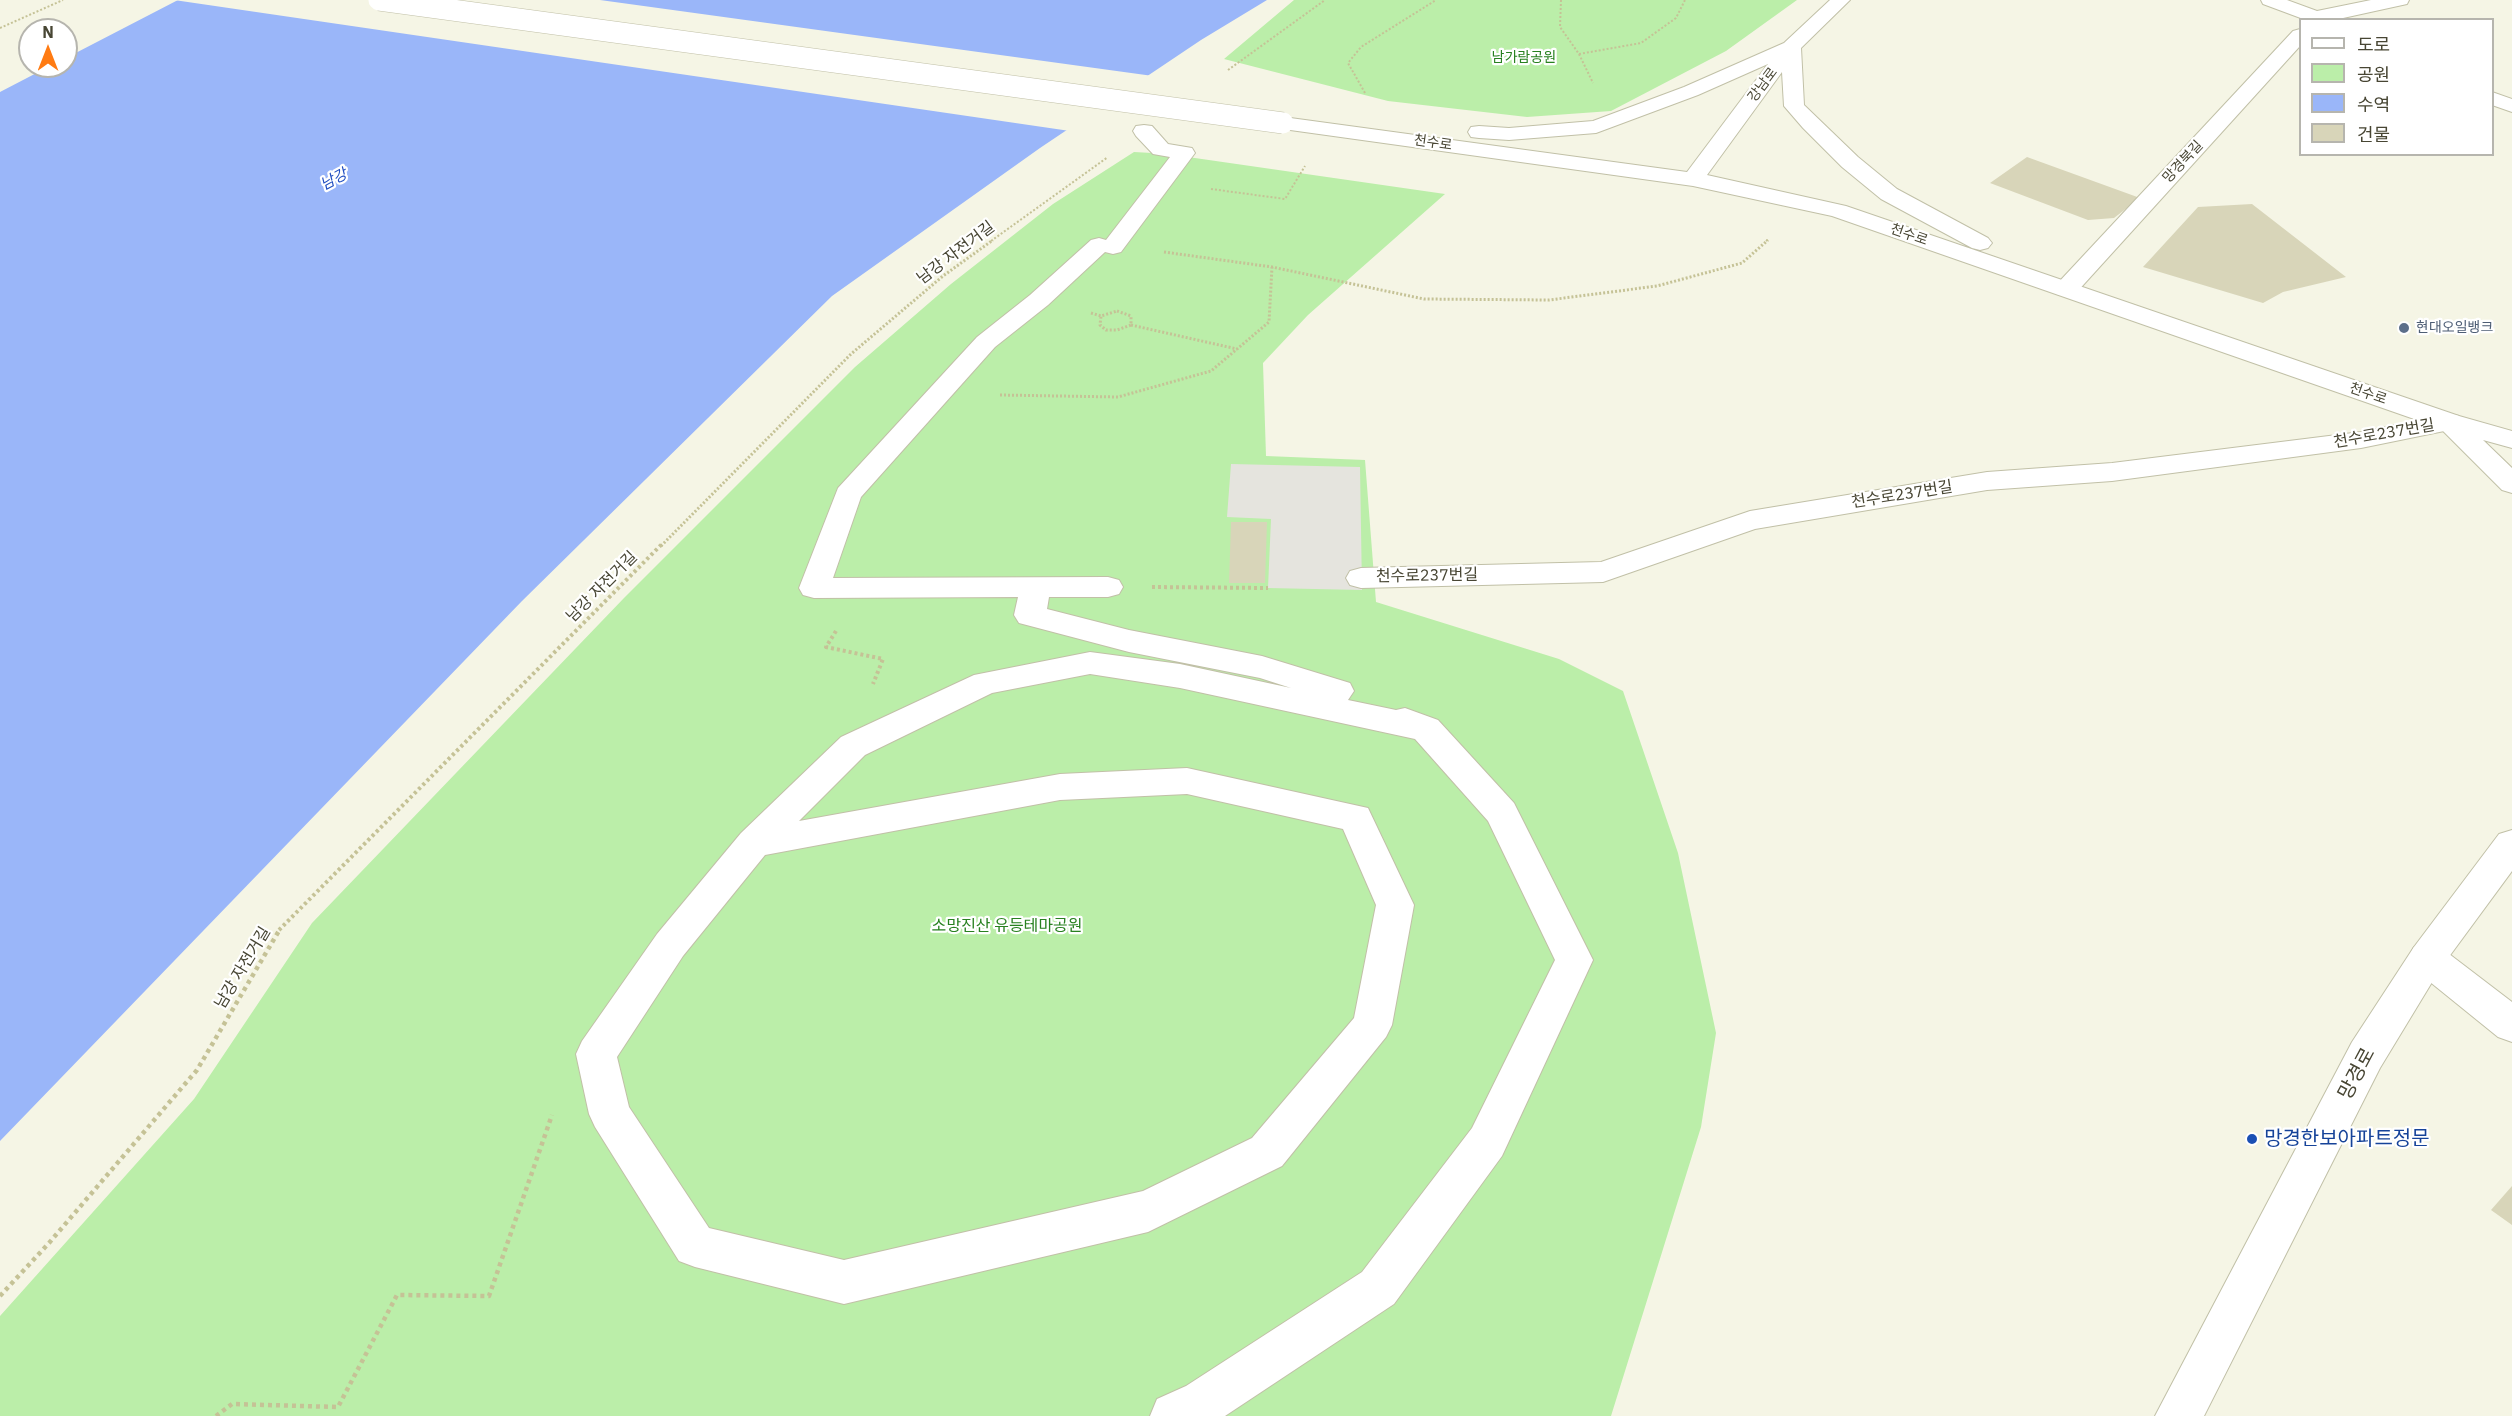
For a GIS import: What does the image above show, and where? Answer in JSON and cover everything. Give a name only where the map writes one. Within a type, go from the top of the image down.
[{"type":"street","points":[[379,0],[1283,123],[1509,134],[1596,127],[1691,91],[1791,47],[1794,106],[1850,162],[1889,194],[2066,289]]},
{"type":"street","name":"강남로","points":[[1693,179],[1791,47],[1841,0]]},
{"type":"street","points":[[2270,0],[2319,18],[2400,0]]},
{"type":"street","name":"망경북길","points":[[2066,289],[2299,37]]},
{"type":"street","points":[[2494,98],[2512,106]]},
{"type":"street","name":"천수로","points":[[1283,123],[1693,179],[1838,211],[2449,422],[2512,440]]},
{"type":"street","points":[[1108,587],[814,588],[848,494],[936,394],[986,342],[1106,246],[1184,153],[1161,149],[1144,131]]},
{"type":"street","points":[[2449,422],[2512,484]]},
{"type":"street","name":"천수로237번길","points":[[1362,578],[1603,572],[1750,520],[1987,481],[2112,472],[2361,440],[2449,422]]},
{"type":"street","points":[[1035,587],[1030,615],[1129,641],[1262,667],[1346,694],[1426,729],[1502,813],[1574,960],[1487,1142],[1378,1288],[1203,1403],[1174,1416]]},
{"type":"street","points":[[754,843],[1060,786],[1187,781],[1356,818],[1395,905],[1371,1025],[1267,1152],[1148,1211],[844,1282],[695,1246],[610,1114],[596,1054],[670,945],[754,843],[853,746],[985,683],[1089,663],[1180,676],[1426,729]]},
{"type":"street","name":"망경로","points":[[2180,1416],[2366,1055],[2427,958],[2512,844]]},
{"type":"street","points":[[2427,958],[2512,1025]]},
{"type":"path","points":[[0,28],[63,0]]},
{"type":"path","points":[[1219,77],[1325,0]]},
{"type":"path","points":[[1369,100],[1348,63],[1360,47],[1436,0]]},
{"type":"path","points":[[1579,54],[1641,43],[1676,18],[1685,0]]},
{"type":"path","name":"남강 자전거길","points":[[0,1296],[49,1243],[197,1070],[277,932],[851,354],[943,276],[1144,131]]},
{"type":"path","points":[[1162,182],[1285,199],[1306,166],[1295,165]]},
{"type":"path","points":[[1106,246],[1272,267],[1424,299],[1549,300],[1657,286],[1742,263],[1771,238],[1759,235]]},
{"type":"path","points":[[936,394],[1118,397],[1211,371],[1269,322],[1272,267]]},
{"type":"path","points":[[1131,325],[1131,316],[1117,311],[1101,316],[1099,322],[1102,328],[1112,330],[1123,330],[1131,325],[1238,349]]},
{"type":"path","points":[[1108,587],[1268,588]]},
{"type":"path","points":[[837,629],[826,647],[883,659],[870,692]]},
{"type":"path","points":[[216,1416],[232,1404],[338,1407],[397,1295],[489,1296],[554,1112]]},
{"type":"green space","name":"남가람공원","points":[[1294,0],[1797,0],[1726,51],[1611,111],[1527,117],[1388,101],[1224,59]]},
{"type":"green space","name":"소망진산 유등테마공원","points":[[1134,152],[1170,154],[1168,160],[1181,156],[1445,194],[1308,315],[1263,363],[1266,456],[1365,460],[1376,602],[1559,659],[1623,691],[1678,853],[1716,1033],[1701,1127],[1611,1416],[0,1416],[0,1316],[194,1099],[312,923],[624,598],[855,367],[951,284],[1053,204]]},
{"type":"shaded area","points":[[1231,464],[1360,467],[1362,590],[1268,588],[1271,519],[1227,517]]},
{"type":"water","name":"남강","points":[[178,0],[1267,0],[1201,40],[1040,148],[832,296],[522,601],[0,1141],[0,92],[27,78],[78,78],[78,52]]},
{"type":"pier","points":[[174,0],[600,0],[1153,76],[1070,131]]},
{"type":"building","points":[[2027,157],[2140,198],[2114,218],[2088,220],[1990,183]]},
{"type":"building","points":[[2252,204],[2346,277],[2283,292],[2263,303],[2143,267],[2198,207]]},
{"type":"building","points":[[1231,522],[1267,522],[1265,583],[1229,583]]},
{"type":"building","points":[[2512,1186],[2512,1225],[2491,1210]]},
{"type":"place","name":"현대오일뱅크","points":[[2404,328]]},
{"type":"place","name":"망경한보아파트정문","points":[[2252,1139]]}]
